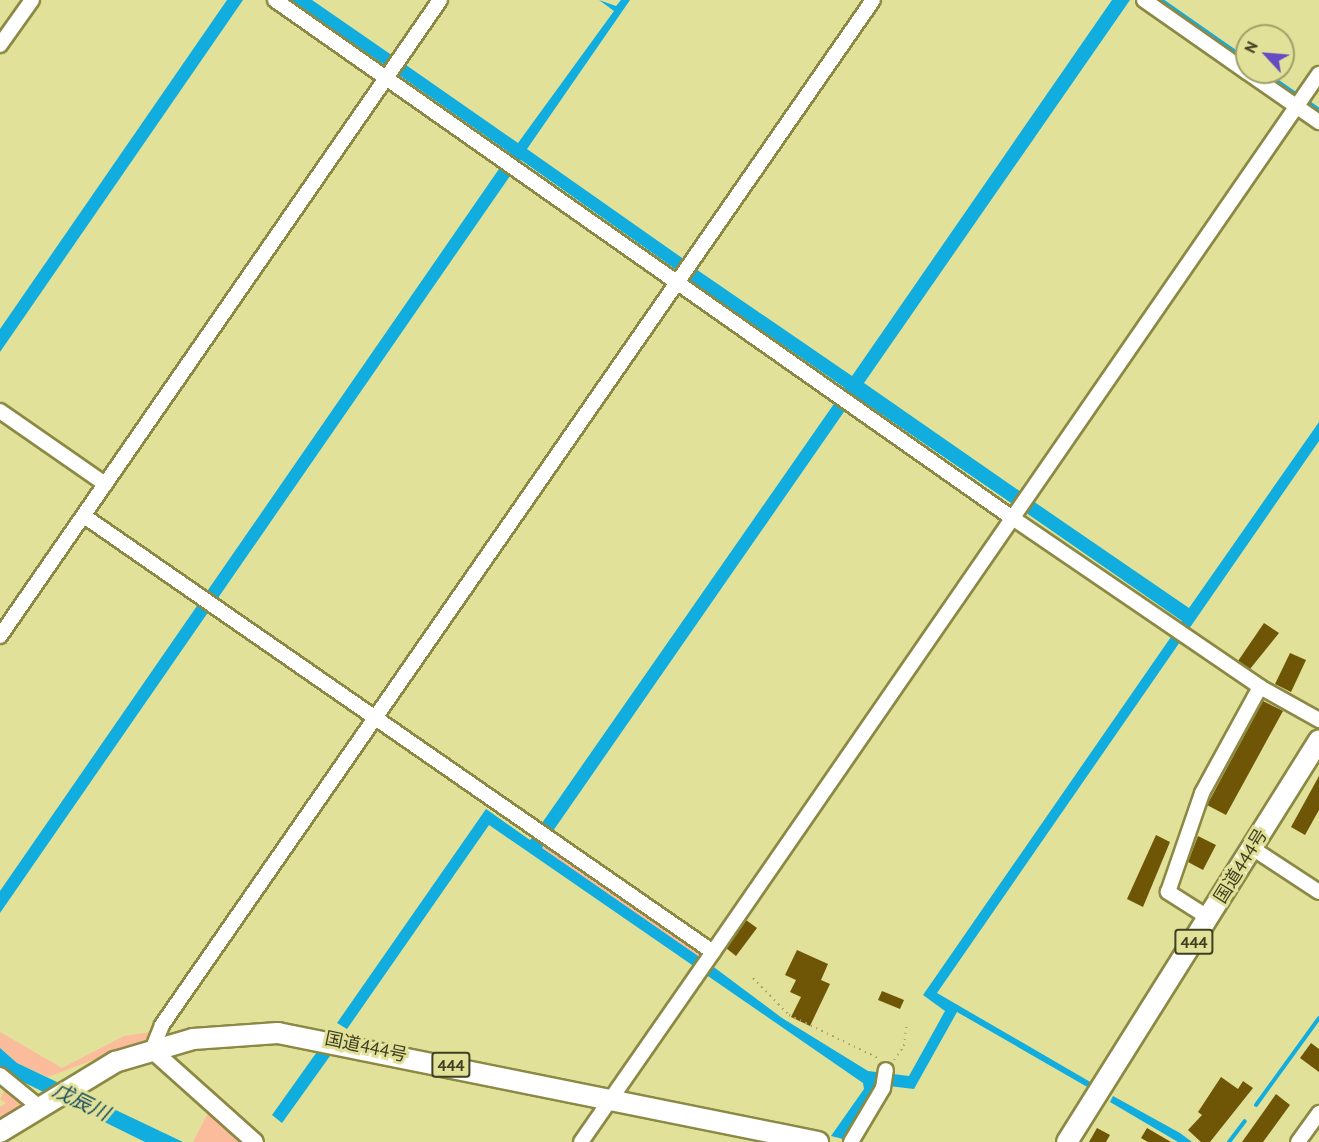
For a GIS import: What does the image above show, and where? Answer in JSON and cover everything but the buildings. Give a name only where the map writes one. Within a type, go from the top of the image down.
[{"type":"highway","name":"国道444号","points":[[1066,1142],[1319,741]]},
{"type":"highway","name":"国道444号","points":[[0,1132],[86,1076],[152,1050],[193,1039],[278,1033],[818,1142]]},
{"type":"main road","points":[[152,1050],[255,1142]]},
{"type":"street","points":[[0,45],[32,0]]},
{"type":"street","points":[[275,0],[384,80],[1011,517],[1260,687],[1319,720]]},
{"type":"street","points":[[0,636],[440,0]]},
{"type":"street","points":[[152,1050],[162,1025],[873,0]]},
{"type":"street","points":[[1144,0],[1235,64]]},
{"type":"street","points":[[581,1142],[1319,74]]},
{"type":"street","points":[[1264,84],[1319,122]]},
{"type":"street","points":[[0,411],[105,484]]},
{"type":"street","points":[[84,516],[713,952]]},
{"type":"street","points":[[1209,918],[1168,892],[1202,793],[1260,687]]},
{"type":"street","points":[[1252,848],[1319,892]]},
{"type":"street","points":[[851,1142],[883,1088],[886,1070]]},
{"type":"street","points":[[0,1075],[38,1106]]},
{"type":"street","points":[[1298,1142],[1319,1113]]},
{"type":"path","points":[[753,978],[789,1015],[888,1062],[898,1059],[904,1046],[906,1022]]},
{"type":"shaded area","points":[[546,842],[703,952],[701,958],[542,848]]},
{"type":"shaded area","points":[[0,1032],[62,1068],[124,1036],[151,1032],[148,1039],[48,1077],[17,1063],[0,1048]]},
{"type":"shaded area","points":[[5,1089],[26,1104],[0,1122],[0,1107],[6,1103],[0,1099]]},
{"type":"shaded area","points":[[208,1113],[243,1142],[193,1142]]},
{"type":"water","points":[[227,0],[243,0],[0,352],[0,329]]},
{"type":"water","points":[[290,0],[312,0],[393,56],[386,66]]},
{"type":"water","points":[[599,0],[616,6],[621,0],[630,0],[527,149],[685,260],[678,271],[521,160],[0,913],[0,891],[510,153],[399,75],[406,65],[518,143],[614,11]]},
{"type":"water","points":[[1112,0],[1130,0],[864,383],[1021,492],[1014,505],[855,396],[553,831],[542,823],[845,388],[686,278],[693,267],[852,376]]},
{"type":"water","points":[[1319,422],[1319,441],[937,993],[1092,1083],[1089,1088],[957,1012],[914,1089],[880,1085],[843,1139],[831,1136],[864,1089],[863,1083],[705,974],[711,965],[782,1018],[868,1071],[909,1076],[945,1011],[923,995],[1182,621],[1022,510],[1030,499],[1189,608]]},
{"type":"water","points":[[486,809],[530,840],[535,834],[546,842],[542,848],[701,958],[695,967],[489,825],[347,1029],[337,1023]]},
{"type":"water","name":"戊辰川","points":[[0,1048],[17,1063],[183,1142],[145,1142],[7,1074],[0,1068]]},
{"type":"water","points":[[319,1049],[330,1056],[282,1123],[272,1115]]},
{"type":"water","points":[[1113,1096],[1192,1142],[1178,1142],[1110,1102]]},
{"type":"waterway","points":[[1161,0],[1235,52]]},
{"type":"waterway","points":[[1281,84],[1297,95]]},
{"type":"waterway","points":[[1309,103],[1319,110]]},
{"type":"waterway","points":[[1256,1105],[1319,1018]]},
{"type":"waterway","points":[[1229,1142],[1245,1121]]}]
